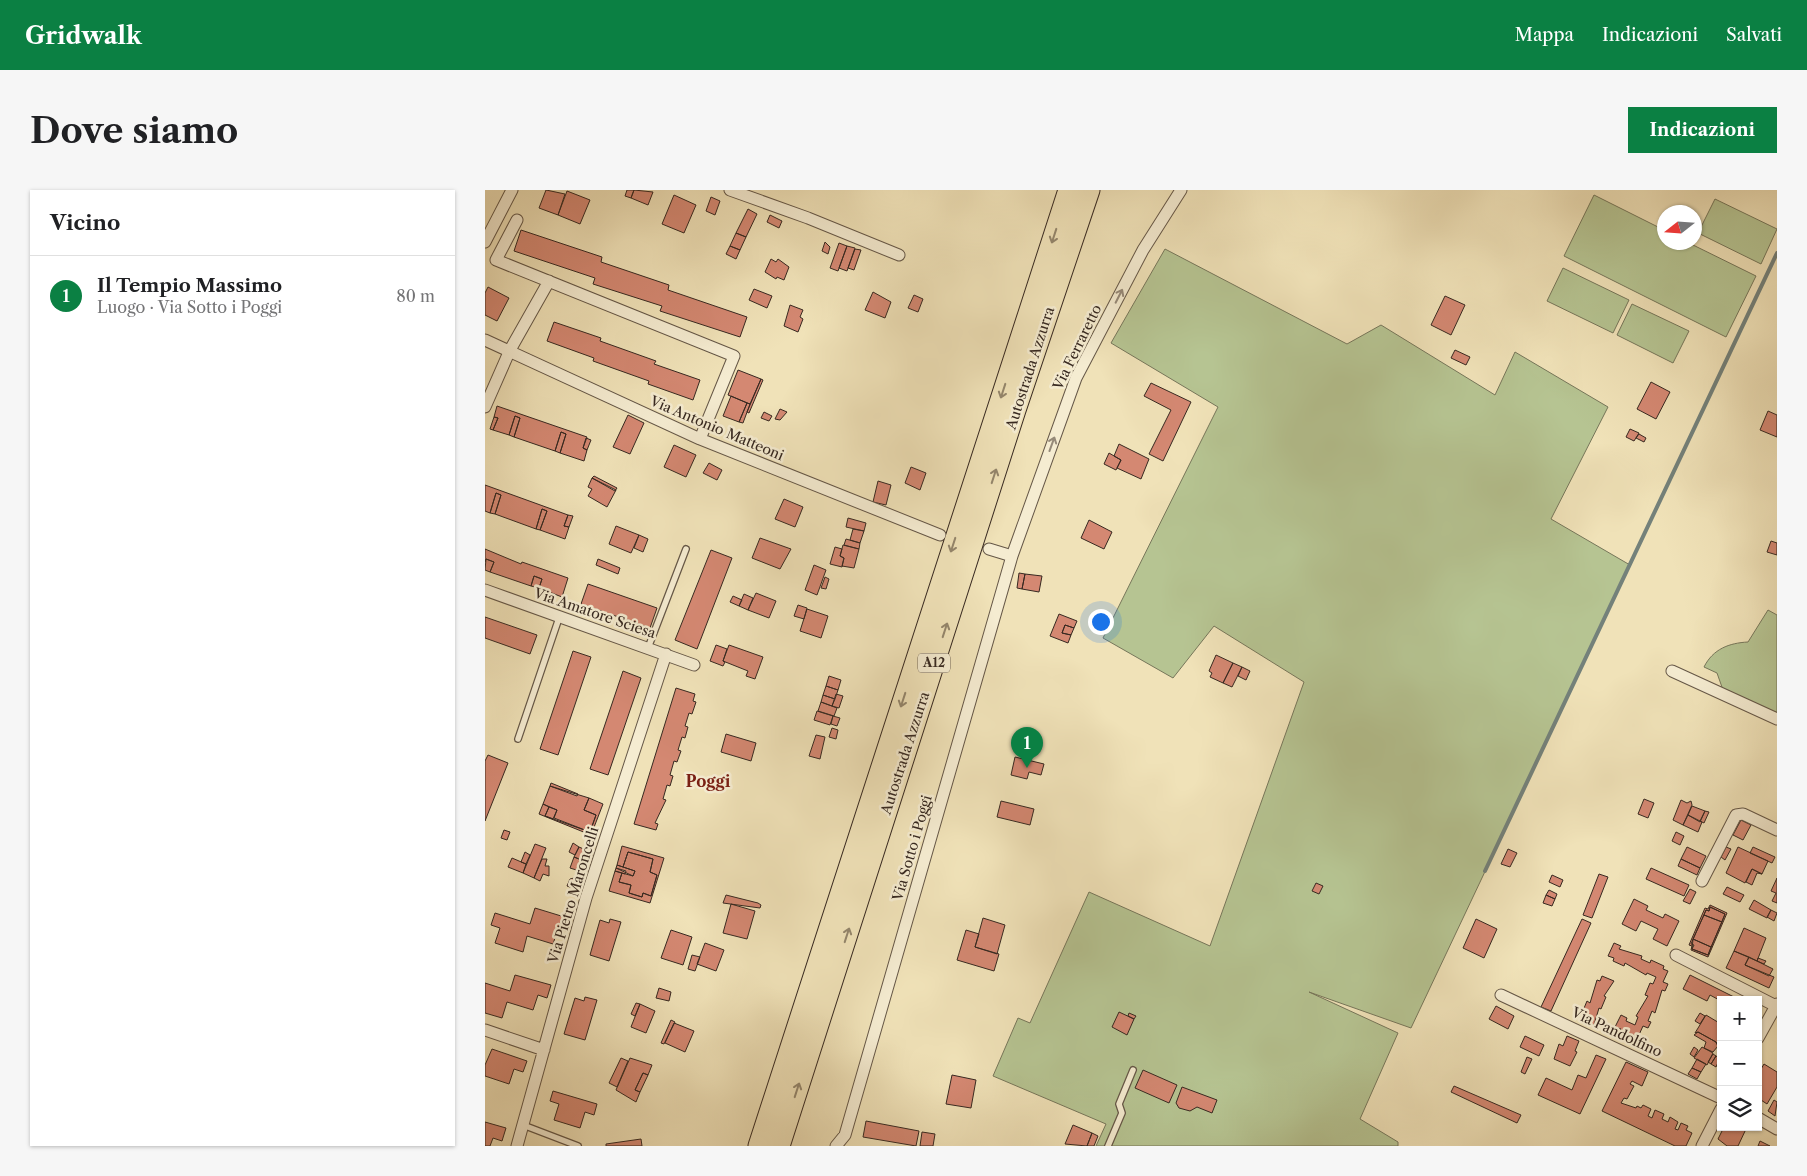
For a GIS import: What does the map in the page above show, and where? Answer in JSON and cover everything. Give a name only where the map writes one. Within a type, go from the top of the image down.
[{"type":"highway","name":"Autostrada Azzurra","points":[[771,1140],[1069,190]]},
{"type":"highway","name":"Autostrada Azzurra","points":[[771,1140],[1089,190]]},
{"type":"street","points":[[485,242],[512,190]]},
{"type":"street","points":[[730,190],[808,218],[899,255]]},
{"type":"street","name":"Via Ferraretto","points":[[1012,556],[1076,378],[1143,250],[1181,190]]},
{"type":"street","points":[[517,220],[496,260],[734,356],[700,439]]},
{"type":"street","points":[[485,408],[510,350],[549,281]]},
{"type":"street","name":"Via Antonio Matteoni","points":[[485,340],[700,439],[940,535]]},
{"type":"street","points":[[989,549],[1012,556]]},
{"type":"street","name":"Via Sotto i Poggi","points":[[836,1146],[845,1135],[1012,556]]},
{"type":"street","name":"Via Amatore Sciesa","points":[[485,590],[694,665]]},
{"type":"street","name":"Via Pietro Maroncelli","points":[[517,1146],[587,898],[666,654]]},
{"type":"street","points":[[1672,671],[1777,719]]},
{"type":"street","points":[[1701,881],[1736,814],[1743,814],[1777,830]]},
{"type":"street","points":[[1676,955],[1776,1010],[1762,1032]]},
{"type":"street","name":"Via Pandolfino","points":[[1501,995],[1717,1096]]},
{"type":"street","points":[[485,1030],[544,1050]]},
{"type":"street","points":[[1702,1146],[1717,1117]]},
{"type":"street","points":[[1762,1120],[1777,1129]]},
{"type":"lane","points":[[648,648],[686,549]]},
{"type":"lane","points":[[518,739],[559,618]]},
{"type":"lane","points":[[1108,1146],[1122,1113],[1119,1104],[1133,1070]]},
{"type":"lane","points":[[523,1125],[578,1146]]},
{"type":"green space","points":[[1594,195],[1657,226],[1657,250],[1702,249],[1756,276],[1726,337],[1564,256]]},
{"type":"green space","points":[[1715,199],[1777,229],[1761,264],[1702,235],[1702,225]]},
{"type":"green space","points":[[1165,249],[1347,344],[1381,325],[1495,395],[1515,352],[1608,407],[1551,519],[1630,565],[1411,1028],[1309,992],[1398,1033],[1360,1119],[1398,1142],[1398,1146],[1096,1146],[1106,1124],[993,1076],[1018,1018],[1030,1023],[1089,892],[1210,946],[1304,682],[1214,626],[1173,678],[1103,638],[1218,407],[1111,343]]},
{"type":"green space","points":[[1563,268],[1629,300],[1613,333],[1547,301]]},
{"type":"green space","points":[[1632,304],[1689,331],[1673,363],[1617,335]]},
{"type":"green space","points":[[1768,610],[1777,615],[1777,713],[1723,690],[1717,673],[1704,667],[1712,656],[1722,648],[1748,642]]},
{"type":"building","points":[[546,190],[565,194],[558,215],[539,208]]},
{"type":"building","points":[[627,190],[634,190],[631,198],[625,196]]},
{"type":"building","points":[[634,190],[653,192],[648,205],[631,198]]},
{"type":"building","points":[[567,191],[590,200],[580,224],[558,215]]},
{"type":"building","points":[[674,195],[696,205],[684,233],[662,224]]},
{"type":"building","points":[[711,197],[720,201],[715,215],[706,211]]},
{"type":"building","points":[[748,209],[757,214],[746,237],[736,233]]},
{"type":"building","points":[[770,215],[782,221],[779,228],[767,222]]},
{"type":"building","points":[[521,230],[602,257],[601,262],[669,285],[668,290],[747,317],[740,337],[660,311],[662,306],[593,284],[595,278],[514,251]]},
{"type":"building","points":[[736,233],[746,237],[740,250],[730,246]]},
{"type":"building","points":[[825,242],[830,247],[828,254],[822,251]]},
{"type":"building","points":[[839,243],[847,246],[838,271],[830,268]]},
{"type":"building","points":[[730,246],[740,250],[736,259],[726,254]]},
{"type":"building","points":[[847,246],[855,248],[847,271],[839,268]]},
{"type":"building","points":[[855,249],[861,250],[854,270],[848,268]]},
{"type":"building","points":[[771,259],[776,262],[778,259],[789,267],[784,280],[777,277],[776,279],[765,272]]},
{"type":"building","points":[[488,287],[509,298],[497,321],[485,315],[485,293]]},
{"type":"building","points":[[754,289],[772,296],[767,308],[749,300]]},
{"type":"building","points":[[873,292],[891,302],[885,318],[865,310]]},
{"type":"building","points":[[914,295],[923,299],[918,312],[908,308]]},
{"type":"building","points":[[1445,296],[1465,305],[1451,335],[1431,325]]},
{"type":"building","points":[[790,305],[803,310],[800,317],[803,319],[798,332],[784,326]]},
{"type":"building","points":[[554,322],[601,338],[600,341],[656,361],[654,364],[700,380],[693,400],[648,384],[649,381],[593,361],[594,358],[547,341]]},
{"type":"building","points":[[1455,350],[1470,357],[1466,365],[1451,358]]},
{"type":"building","points":[[738,370],[761,379],[750,404],[728,395]]},
{"type":"building","points":[[761,379],[763,380],[749,413],[747,412]]},
{"type":"building","points":[[1651,382],[1670,392],[1656,419],[1637,409]]},
{"type":"building","points":[[1151,383],[1191,402],[1163,461],[1149,454],[1171,410],[1144,396]]},
{"type":"building","points":[[731,396],[747,403],[739,422],[723,416]]},
{"type":"building","points":[[747,403],[750,404],[743,423],[739,422]]},
{"type":"building","points":[[497,406],[587,437],[583,448],[587,450],[584,461],[560,453],[566,434],[561,432],[555,451],[514,437],[520,418],[515,416],[509,435],[493,430],[498,418],[494,417]]},
{"type":"building","points":[[780,409],[787,412],[780,420],[775,419]]},
{"type":"building","points":[[1768,411],[1777,415],[1777,437],[1760,430]]},
{"type":"building","points":[[764,412],[772,416],[769,421],[761,418]]},
{"type":"building","points":[[628,415],[644,423],[630,454],[613,447]]},
{"type":"building","points":[[515,416],[520,418],[514,437],[509,435]]},
{"type":"building","points":[[494,417],[498,418],[493,430],[490,429]]},
{"type":"building","points":[[1630,429],[1639,433],[1634,441],[1626,437]]},
{"type":"building","points":[[561,432],[566,434],[560,453],[555,451]]},
{"type":"building","points":[[1639,434],[1646,438],[1644,442],[1636,438]]},
{"type":"building","points":[[747,437],[754,439],[752,445],[745,442]]},
{"type":"building","points":[[586,438],[591,440],[587,450],[583,448]]},
{"type":"building","points":[[1119,444],[1149,459],[1141,479],[1117,468],[1121,460],[1114,456]]},
{"type":"building","points":[[674,445],[696,455],[686,477],[664,467]]},
{"type":"building","points":[[1109,453],[1121,460],[1116,470],[1104,464]]},
{"type":"building","points":[[709,463],[722,470],[717,480],[703,473]]},
{"type":"building","points":[[911,467],[926,473],[920,490],[905,483]]},
{"type":"building","points":[[594,476],[617,488],[615,491],[592,478]]},
{"type":"building","points":[[592,478],[616,490],[607,507],[588,496],[592,489],[588,487]]},
{"type":"building","points":[[878,481],[891,485],[886,505],[873,502]]},
{"type":"building","points":[[485,485],[568,515],[564,526],[569,527],[565,539],[540,530],[547,511],[542,509],[536,529],[495,514],[501,495],[496,493],[490,513],[485,511]]},
{"type":"building","points":[[496,493],[501,495],[495,514],[490,513]]},
{"type":"building","points":[[784,499],[803,507],[795,527],[775,519]]},
{"type":"building","points":[[542,509],[547,511],[540,530],[536,529]]},
{"type":"building","points":[[568,515],[573,516],[569,527],[564,526]]},
{"type":"building","points":[[848,518],[866,523],[864,531],[846,527]]},
{"type":"building","points":[[1089,520],[1112,532],[1104,549],[1081,538]]},
{"type":"building","points":[[616,526],[639,535],[631,553],[609,544]]},
{"type":"building","points":[[853,529],[864,531],[860,543],[850,540]]},
{"type":"building","points":[[639,535],[648,539],[643,552],[634,548]]},
{"type":"building","points":[[760,538],[791,549],[780,569],[752,558]]},
{"type":"building","points":[[846,539],[860,543],[859,549],[844,545]]},
{"type":"building","points":[[1771,541],[1777,543],[1777,555],[1767,552]]},
{"type":"building","points":[[843,545],[859,549],[854,568],[842,566],[844,558],[840,556]]},
{"type":"building","points":[[835,547],[842,549],[840,556],[844,558],[842,567],[830,564]]},
{"type":"building","points":[[485,549],[521,564],[522,562],[568,578],[562,597],[539,588],[542,579],[534,576],[531,586],[490,572],[494,562],[486,559],[485,562]]},
{"type":"building","points":[[711,550],[732,558],[697,649],[675,640]]},
{"type":"building","points":[[486,559],[494,562],[490,572],[485,570]]},
{"type":"building","points":[[598,559],[620,568],[618,574],[596,565]]},
{"type":"building","points":[[814,565],[826,570],[817,595],[805,590]]},
{"type":"building","points":[[1019,573],[1025,574],[1022,589],[1017,588]]},
{"type":"building","points":[[1025,574],[1042,576],[1039,592],[1022,589]]},
{"type":"building","points":[[534,576],[542,579],[539,588],[531,586]]},
{"type":"building","points":[[825,577],[829,579],[826,589],[821,588]]},
{"type":"building","points":[[588,584],[657,608],[650,628],[581,604]]},
{"type":"building","points":[[756,593],[776,601],[769,618],[748,610]]},
{"type":"building","points":[[744,594],[753,598],[748,610],[739,606]]},
{"type":"building","points":[[733,596],[742,600],[739,606],[730,602]]},
{"type":"building","points":[[798,605],[807,608],[804,619],[794,616]]},
{"type":"building","points":[[807,609],[828,616],[821,638],[800,631]]},
{"type":"building","points":[[1059,614],[1077,621],[1074,628],[1065,625],[1062,633],[1071,635],[1068,643],[1050,636]]},
{"type":"building","points":[[485,617],[537,635],[530,654],[485,638]]},
{"type":"building","points":[[1065,625],[1074,628],[1071,635],[1062,633]]},
{"type":"building","points":[[716,645],[727,649],[723,666],[710,661]]},
{"type":"building","points":[[729,645],[763,657],[755,679],[746,676],[748,671],[723,661]]},
{"type":"building","points":[[573,651],[591,657],[558,755],[540,749]]},
{"type":"building","points":[[1216,655],[1233,663],[1223,683],[1210,677],[1212,673],[1209,671]]},
{"type":"building","points":[[1233,663],[1242,667],[1232,687],[1223,683]]},
{"type":"building","points":[[1242,667],[1250,671],[1246,680],[1238,676]]},
{"type":"building","points":[[623,671],[641,678],[608,775],[590,769]]},
{"type":"building","points":[[829,676],[841,680],[838,690],[826,686]]},
{"type":"building","points":[[826,686],[838,690],[835,699],[823,695]]},
{"type":"building","points":[[676,688],[695,694],[693,701],[696,702],[692,714],[689,713],[685,726],[688,727],[685,738],[682,737],[678,750],[681,751],[677,762],[674,761],[670,775],[673,776],[670,786],[667,785],[663,799],[666,800],[655,823],[658,824],[656,830],[634,824]]},
{"type":"building","points":[[836,694],[843,696],[839,708],[832,706]]},
{"type":"building","points":[[823,695],[835,699],[832,706],[821,702]]},
{"type":"building","points":[[821,702],[837,708],[834,716],[818,711]]},
{"type":"building","points":[[817,711],[833,716],[830,725],[814,720]]},
{"type":"building","points":[[833,716],[840,718],[837,726],[831,724]]},
{"type":"building","points":[[832,728],[838,730],[836,739],[829,737]]},
{"type":"building","points":[[726,734],[756,743],[751,761],[721,752]]},
{"type":"building","points":[[816,735],[825,737],[820,759],[809,756]]},
{"type":"building","points":[[488,755],[508,763],[485,821],[485,761]]},
{"type":"building","points":[[1015,757],[1044,764],[1041,775],[1029,772],[1027,779],[1011,775]]},
{"type":"building","points":[[551,783],[578,794],[577,796],[550,786]]},
{"type":"building","points":[[550,786],[589,798],[584,810],[596,815],[590,832],[554,818],[557,810],[543,804]]},
{"type":"building","points":[[589,798],[603,804],[591,835],[539,814],[543,804],[549,807],[545,816],[590,832],[596,815],[584,810]]},
{"type":"building","points":[[1644,799],[1654,803],[1648,818],[1638,814]]},
{"type":"building","points":[[1681,800],[1687,803],[1691,801],[1692,805],[1683,825],[1673,820]]},
{"type":"building","points":[[1001,801],[1034,809],[1030,825],[997,817]]},
{"type":"building","points":[[1692,806],[1705,811],[1700,822],[1688,815]]},
{"type":"building","points":[[549,807],[557,810],[553,819],[545,816]]},
{"type":"building","points":[[1705,811],[1709,812],[1704,823],[1700,821]]},
{"type":"building","points":[[1688,815],[1702,822],[1698,832],[1683,825]]},
{"type":"building","points":[[1741,820],[1751,825],[1743,840],[1733,835]]},
{"type":"building","points":[[504,830],[510,832],[507,840],[501,838]]},
{"type":"building","points":[[1676,832],[1684,836],[1680,845],[1672,841]]},
{"type":"building","points":[[573,843],[579,847],[575,855],[569,852]]},
{"type":"building","points":[[535,844],[546,848],[534,878],[523,873]]},
{"type":"building","points":[[622,846],[664,858],[650,903],[609,891],[615,871],[622,873],[619,882],[631,885],[629,893],[642,897],[643,893],[651,896],[657,875],[650,872],[653,859],[628,852],[623,867],[617,865]]},
{"type":"building","points":[[579,847],[593,853],[589,863],[574,857]]},
{"type":"building","points":[[1687,847],[1706,856],[1700,868],[1681,859]]},
{"type":"building","points":[[1726,847],[1731,849],[1725,860],[1721,857]]},
{"type":"building","points":[[1738,847],[1768,861],[1762,874],[1752,869],[1745,883],[1726,873]]},
{"type":"building","points":[[1753,847],[1775,857],[1772,863],[1750,853]]},
{"type":"building","points":[[1508,849],[1517,853],[1510,867],[1501,864]]},
{"type":"building","points":[[525,852],[530,855],[526,864],[521,862]]},
{"type":"building","points":[[628,852],[653,859],[650,872],[657,875],[651,896],[643,893],[642,897],[629,893],[631,885],[619,882],[622,873],[633,876],[635,871],[623,867]]},
{"type":"building","points":[[574,857],[589,863],[586,873],[570,868]]},
{"type":"building","points":[[512,858],[526,864],[523,873],[508,867]]},
{"type":"building","points":[[542,859],[547,859],[545,866],[549,866],[549,876],[543,874],[540,881],[534,878]]},
{"type":"building","points":[[1681,859],[1700,868],[1697,875],[1678,866]]},
{"type":"building","points":[[617,865],[635,871],[633,876],[616,868]]},
{"type":"building","points":[[616,868],[626,871],[625,874],[615,871]]},
{"type":"building","points":[[1651,868],[1689,885],[1684,896],[1646,879]]},
{"type":"building","points":[[1752,869],[1762,874],[1757,873],[1752,885],[1746,882]]},
{"type":"building","points":[[580,870],[586,873],[580,891],[567,886],[570,879],[578,877]]},
{"type":"building","points":[[1599,874],[1608,877],[1592,918],[1583,915]]},
{"type":"building","points":[[1552,875],[1563,880],[1560,887],[1549,882]]},
{"type":"building","points":[[1777,878],[1777,903],[1772,901],[1776,893],[1771,891]]},
{"type":"building","points":[[1316,883],[1323,886],[1319,894],[1312,891]]},
{"type":"building","points":[[1727,887],[1744,895],[1740,902],[1723,894]]},
{"type":"building","points":[[1690,889],[1696,892],[1690,904],[1683,901]]},
{"type":"building","points":[[1549,890],[1557,894],[1555,899],[1546,895]]},
{"type":"building","points":[[726,895],[758,903],[761,905],[760,908],[723,903]]},
{"type":"building","points":[[1546,895],[1555,899],[1552,906],[1543,903]]},
{"type":"building","points":[[1634,899],[1648,906],[1646,910],[1663,918],[1665,914],[1679,921],[1667,946],[1653,939],[1658,929],[1641,921],[1636,931],[1622,924]]},
{"type":"building","points":[[1754,900],[1771,910],[1767,918],[1749,909]]},
{"type":"building","points":[[731,904],[755,911],[747,939],[723,933]]},
{"type":"building","points":[[1710,905],[1727,913],[1708,957],[1691,950],[1692,946],[1689,945],[1705,908],[1708,909]],"holes":[[[1710,907],[1725,914],[1708,955],[1692,949],[1694,945],[1691,944],[1706,910],[1709,911]]]},
{"type":"building","points":[[1710,907],[1725,914],[1722,922],[1704,915],[1706,910],[1709,911]]},
{"type":"building","points":[[535,908],[571,919],[567,931],[558,929],[553,944],[527,936],[523,952],[495,943],[500,928],[491,925],[495,913],[530,924]]},
{"type":"building","points":[[1771,910],[1777,913],[1774,921],[1767,917]]},
{"type":"building","points":[[1704,915],[1722,922],[1711,947],[1693,939]]},
{"type":"building","points":[[983,918],[1005,925],[997,954],[975,947]]},
{"type":"building","points":[[610,919],[621,922],[609,961],[590,955],[600,920],[609,923]]},
{"type":"building","points":[[1476,919],[1497,929],[1484,958],[1463,948]]},
{"type":"building","points":[[1582,919],[1591,923],[1551,1011],[1541,1007]]},
{"type":"building","points":[[1744,928],[1766,938],[1757,961],[1734,951]]},
{"type":"building","points":[[671,930],[692,937],[683,965],[661,958]]},
{"type":"building","points":[[966,930],[979,934],[975,947],[999,954],[994,971],[957,960]]},
{"type":"building","points":[[1693,939],[1711,947],[1708,955],[1692,949]]},
{"type":"building","points":[[705,943],[724,950],[716,971],[697,964]]},
{"type":"building","points":[[1614,943],[1621,946],[1619,949],[1642,956],[1641,959],[1650,963],[1651,960],[1664,966],[1663,969],[1668,971],[1663,982],[1668,984],[1665,991],[1662,990],[1655,1013],[1652,1011],[1648,1021],[1651,1022],[1648,1028],[1643,1026],[1638,1037],[1633,1035],[1632,1037],[1619,1032],[1621,1029],[1615,1027],[1621,1015],[1627,1018],[1626,1021],[1635,1025],[1638,1017],[1636,1016],[1648,996],[1645,995],[1650,983],[1653,984],[1656,977],[1647,973],[1646,975],[1625,963],[1624,966],[1613,961],[1614,958],[1608,956]]},
{"type":"building","points":[[1734,951],[1749,957],[1745,965],[1774,977],[1769,988],[1726,968]]},
{"type":"building","points":[[692,955],[700,957],[695,971],[688,969]]},
{"type":"building","points":[[1749,957],[1773,969],[1769,976],[1745,965]]},
{"type":"building","points":[[1758,958],[1766,961],[1764,964],[1757,961]]},
{"type":"building","points":[[515,975],[551,985],[547,998],[538,995],[533,1010],[507,1002],[502,1018],[485,1013],[485,983],[510,991]]},
{"type":"building","points":[[1690,975],[1732,996],[1717,996],[1717,999],[1710,995],[1707,1001],[1683,989]]},
{"type":"building","points":[[1602,976],[1614,981],[1604,996],[1606,997],[1601,1009],[1599,1008],[1594,1025],[1582,1020],[1584,1015],[1582,1013],[1587,1001],[1590,1003],[1597,980],[1600,981]]},
{"type":"building","points":[[659,988],[671,992],[669,1001],[656,998]]},
{"type":"building","points":[[585,997],[597,1000],[585,1040],[564,1034],[575,998],[584,1001]]},
{"type":"building","points":[[636,1003],[640,1004],[635,1016],[631,1014]]},
{"type":"building","points":[[640,1004],[655,1011],[646,1033],[631,1027]]},
{"type":"building","points":[[1496,1006],[1514,1016],[1508,1029],[1489,1019]]},
{"type":"building","points":[[1119,1012],[1134,1019],[1127,1035],[1112,1027]]},
{"type":"building","points":[[1129,1013],[1136,1016],[1134,1019],[1128,1016]]},
{"type":"building","points":[[1700,1013],[1705,1016],[1700,1024],[1695,1021]]},
{"type":"building","points":[[1706,1015],[1717,1022],[1717,1044],[1698,1032],[1695,1033]]},
{"type":"building","points":[[671,1020],[675,1022],[664,1044],[661,1043]]},
{"type":"building","points":[[674,1023],[694,1031],[685,1052],[665,1043]]},
{"type":"building","points":[[1698,1032],[1716,1042],[1717,1047],[1713,1052],[1704,1048],[1706,1042],[1694,1035]]},
{"type":"building","points":[[1525,1036],[1544,1045],[1539,1056],[1520,1047]]},
{"type":"building","points":[[1567,1036],[1579,1041],[1575,1051],[1577,1052],[1570,1066],[1554,1059],[1559,1044],[1563,1046]]},
{"type":"building","points":[[1694,1047],[1698,1050],[1694,1057],[1690,1054]]},
{"type":"building","points":[[1702,1047],[1713,1053],[1707,1065],[1694,1058]]},
{"type":"building","points":[[492,1049],[527,1061],[523,1072],[514,1069],[509,1084],[485,1076],[485,1065]]},
{"type":"building","points":[[1713,1054],[1716,1056],[1711,1064],[1708,1062]]},
{"type":"building","points":[[1596,1055],[1606,1059],[1580,1114],[1538,1095],[1546,1078],[1572,1090],[1578,1075],[1586,1078]]},
{"type":"building","points":[[1716,1056],[1717,1056],[1716,1067],[1711,1064]]},
{"type":"building","points":[[1527,1057],[1532,1059],[1525,1074],[1521,1072]]},
{"type":"building","points":[[621,1058],[628,1061],[617,1087],[609,1083]]},
{"type":"building","points":[[630,1058],[652,1065],[648,1075],[643,1073],[635,1090],[640,1092],[636,1102],[616,1090]]},
{"type":"building","points":[[1697,1059],[1706,1064],[1701,1072],[1692,1068]]},
{"type":"building","points":[[1626,1062],[1648,1072],[1642,1086],[1632,1081],[1630,1084],[1634,1086],[1627,1099],[1624,1098],[1621,1103],[1636,1108],[1637,1106],[1641,1108],[1643,1105],[1651,1109],[1648,1116],[1652,1118],[1655,1110],[1664,1114],[1662,1119],[1668,1122],[1670,1117],[1678,1122],[1675,1129],[1678,1130],[1681,1123],[1688,1126],[1686,1130],[1692,1133],[1686,1146],[1675,1146],[1602,1111]]},
{"type":"building","points":[[1764,1064],[1777,1072],[1777,1087],[1767,1104],[1762,1101],[1762,1067]]},
{"type":"building","points":[[1692,1068],[1701,1072],[1697,1079],[1688,1074]]},
{"type":"building","points":[[1143,1070],[1177,1085],[1169,1103],[1135,1088]]},
{"type":"building","points":[[643,1073],[648,1075],[640,1092],[635,1090]]},
{"type":"building","points":[[952,1075],[976,1080],[971,1108],[946,1104]]},
{"type":"building","points":[[1454,1086],[1521,1115],[1517,1123],[1451,1092]]},
{"type":"building","points":[[1182,1087],[1217,1100],[1212,1113],[1197,1107],[1190,1111],[1179,1108],[1176,1103]]},
{"type":"building","points":[[553,1091],[597,1104],[594,1115],[585,1112],[580,1128],[554,1120],[559,1104],[550,1101]]},
{"type":"building","points":[[1774,1100],[1777,1102],[1775,1116],[1768,1111]]},
{"type":"building","points":[[866,1121],[919,1131],[916,1146],[863,1137]]},
{"type":"building","points":[[485,1122],[506,1128],[502,1141],[493,1138],[490,1146],[485,1146]]},
{"type":"building","points":[[1073,1125],[1092,1133],[1087,1146],[1065,1144]]},
{"type":"building","points":[[1722,1131],[1745,1131],[1738,1146],[1727,1146],[1718,1139]]},
{"type":"building","points":[[922,1132],[935,1134],[933,1146],[920,1146]]},
{"type":"building","points":[[1092,1133],[1098,1136],[1094,1146],[1087,1146]]},
{"type":"building","points":[[641,1139],[642,1146],[606,1146],[606,1144]]},
{"type":"building","points":[[1760,1141],[1770,1146],[1758,1146]]},
{"type":"waterway","points":[[1485,871],[1777,253]]},
{"type":"place","name":"Il Tempio Massimo","points":[[1027,768]]},
{"type":"district","name":"Poggi","points":[[708,781]]}]
